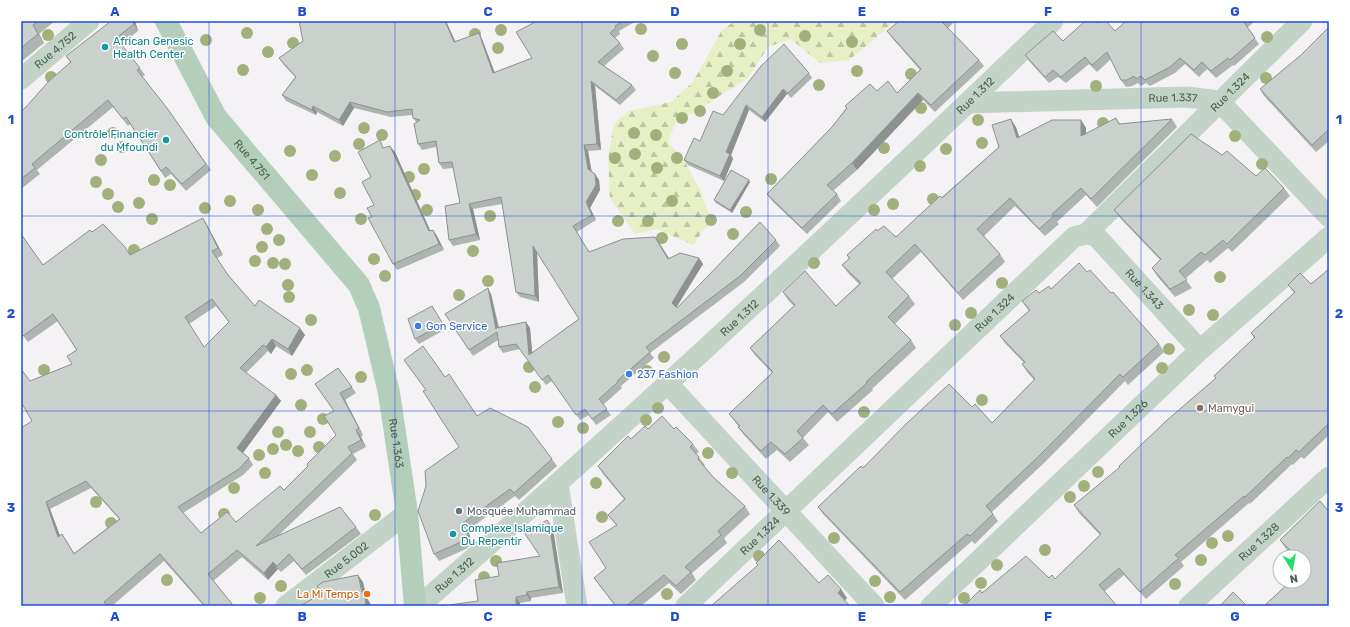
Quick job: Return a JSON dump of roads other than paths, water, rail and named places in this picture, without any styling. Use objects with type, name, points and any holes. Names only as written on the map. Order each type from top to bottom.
[{"type":"main road","name":"Rue 4.751","points":[[166,21],[216,117],[359,285]]},
{"type":"main road","name":"Rue 1.363","points":[[359,285],[369,308],[389,393],[407,513],[415,606]]},
{"type":"street","name":"Rue 4.752","points":[[21,79],[89,21]]},
{"type":"street","name":"Rue 1.312","points":[[419,606],[558,484],[668,384],[1053,21]]},
{"type":"street","name":"Rue 1.324","points":[[686,606],[1074,237],[1086,234],[1219,101],[1302,21]]},
{"type":"street","name":"Rue 1.337","points":[[967,103],[1187,97],[1219,101]]},
{"type":"street","points":[[1219,101],[1329,217]]},
{"type":"street","name":"Rue 1.343","points":[[1086,234],[1096,236],[1200,350]]},
{"type":"street","name":"Rue 1.326","points":[[932,606],[1200,350],[1329,237]]},
{"type":"street","name":"Rue 1.339","points":[[668,384],[787,510],[874,606]]},
{"type":"street","name":"Rue 1.328","points":[[1189,606],[1329,477]]},
{"type":"street","points":[[558,484],[577,606]]},
{"type":"street","name":"Rue 5.002","points":[[286,606],[407,513]]},
{"type":"place","name":"African Genesic Health Center","points":[[105,47]]},
{"type":"place","name":"Contrôle Financier du Mfoundi","points":[[166,140]]},
{"type":"place","name":"Gon Service","points":[[418,326]]},
{"type":"place","name":"237 Fashion","points":[[629,374]]},
{"type":"place","name":"Mamygui","points":[[1200,408]]},
{"type":"place","name":"Mosquée Muhammad","points":[[459,511]]},
{"type":"place","name":"Complexe Islamique Du Repentir","points":[[453,534]]},
{"type":"place","name":"La Mi Temps","points":[[367,594]]}]
